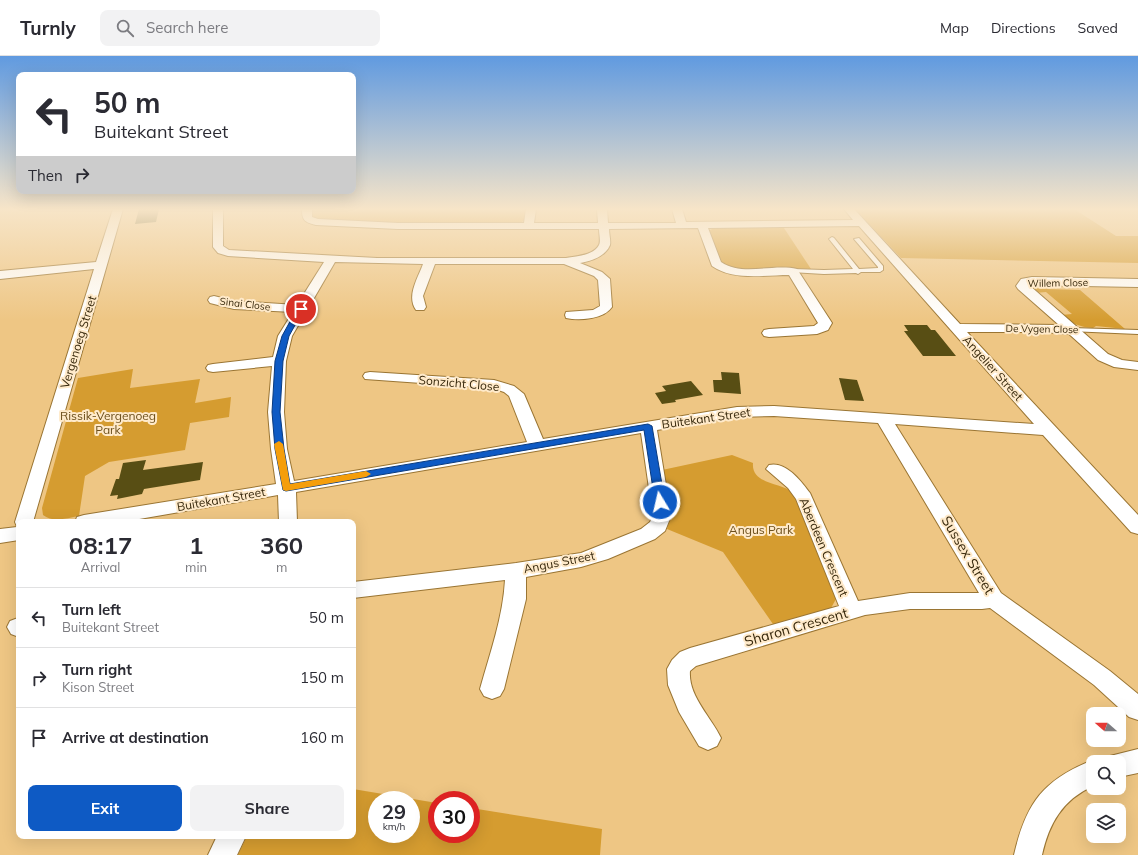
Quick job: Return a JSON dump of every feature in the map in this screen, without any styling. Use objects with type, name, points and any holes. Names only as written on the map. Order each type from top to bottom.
[{"type":"street","name":"Vergenoeg Street","points":[[25,519],[107,246]]},
{"type":"street","points":[[218,246],[225,252],[237,254],[430,262],[566,261],[589,257],[602,249],[604,246]]},
{"type":"street","points":[[709,246],[716,264],[720,268],[732,271],[793,271],[824,321],[824,325],[820,329],[812,331],[769,333]]},
{"type":"street","name":"Angelier Street","points":[[883,246],[1048,430],[1138,527]]},
{"type":"street","points":[[288,519],[288,498],[276,412],[279,361],[285,336],[331,259]]},
{"type":"street","points":[[566,261],[600,276],[604,280],[606,307],[604,310],[598,313],[571,315]]},
{"type":"street","points":[[420,307],[417,296],[430,262]]},
{"type":"street","points":[[0,275],[101,265]]},
{"type":"street","name":"Willem Close","points":[[1070,330],[1024,289],[1022,286],[1023,283],[1036,281],[1138,283]]},
{"type":"street","name":"Sinai Close","points":[[214,300],[234,305],[301,309]]},
{"type":"street","name":"De Vygen Close","points":[[957,328],[1044,328],[1070,330]]},
{"type":"street","points":[[1070,330],[1103,358],[1119,364],[1138,366]]},
{"type":"street","points":[[213,368],[279,361]]},
{"type":"street","name":"Sonzicht Close","points":[[370,376],[494,384],[504,387],[516,394],[537,444]]},
{"type":"street","name":"Buitekant Street","points":[[102,519],[537,444],[748,411],[1048,430]]},
{"type":"street","name":"Sussex Street","points":[[884,419],[994,599],[1102,678],[1138,709]]},
{"type":"street","name":"Angus Street","points":[[356,590],[516,571],[560,564],[591,557],[654,531],[662,516],[648,426]]},
{"type":"street","name":"Aberdeen Crescent","points":[[775,469],[794,484],[804,497],[852,611]]},
{"type":"street","points":[[0,536],[16,533]]},
{"type":"street","points":[[492,689],[514,606],[516,571]]},
{"type":"street","name":"Sharon Crescent","points":[[708,738],[683,694],[678,677],[679,670],[683,663],[690,658],[880,604],[910,601],[982,601],[994,599]]},
{"type":"street","points":[[1126,764],[1138,761]]},
{"type":"street","points":[[1028,855],[1035,826],[1052,799],[1066,786],[1086,775]]},
{"type":"street","points":[[222,855],[230,839]]},
{"type":"lane","points":[[838,246],[858,272]]},
{"type":"lane","points":[[793,271],[874,272],[880,270],[881,268],[863,246]]},
{"type":"lane","name":"De Vygen Close","points":[[1070,330],[1138,332]]},
{"type":"green space","points":[[714,246],[796,246],[811,269],[734,269],[722,265]]},
{"type":"green space","points":[[890,246],[1138,246],[1138,263],[901,258]]},
{"type":"green space","points":[[1042,284],[1047,289],[1080,290],[1125,329],[1079,326],[1061,315],[1072,314],[1046,292],[1035,293],[1028,286]]},
{"type":"green space","name":"Rissik-Vergenoeg Park","points":[[133,369],[130,388],[200,379],[195,403],[231,397],[229,417],[190,423],[185,450],[109,462],[85,476],[79,516],[51,519],[43,515],[42,508],[78,378]]},
{"type":"green space","name":"Angus Park","points":[[732,455],[753,463],[754,470],[762,479],[793,492],[836,593],[836,599],[831,608],[775,627],[723,552],[667,529],[670,517],[662,470]]},
{"type":"green space","points":[[356,790],[368,792],[368,843],[420,843],[420,800],[428,802],[428,843],[480,843],[480,809],[602,829],[600,855],[238,855],[246,839],[356,839]]},
{"type":"building","points":[[904,325],[927,325],[931,330],[935,330],[956,356],[923,356],[904,331],[908,331]]},
{"type":"building","points":[[721,372],[739,373],[741,394],[714,392],[713,380],[722,380]]},
{"type":"building","points":[[839,378],[857,380],[864,401],[845,400]]},
{"type":"building","points":[[691,381],[703,395],[662,404],[655,393],[666,391],[662,386]]},
{"type":"building","points":[[146,460],[143,470],[203,462],[200,480],[144,489],[142,494],[117,499],[118,495],[110,496],[116,479],[119,479],[123,463]]},
{"type":"slow traffic","points":[[279,444],[286,488],[366,474]]},
{"type":"route","points":[[301,309],[285,336],[279,361],[276,412],[286,488],[648,426],[660,502]]}]
